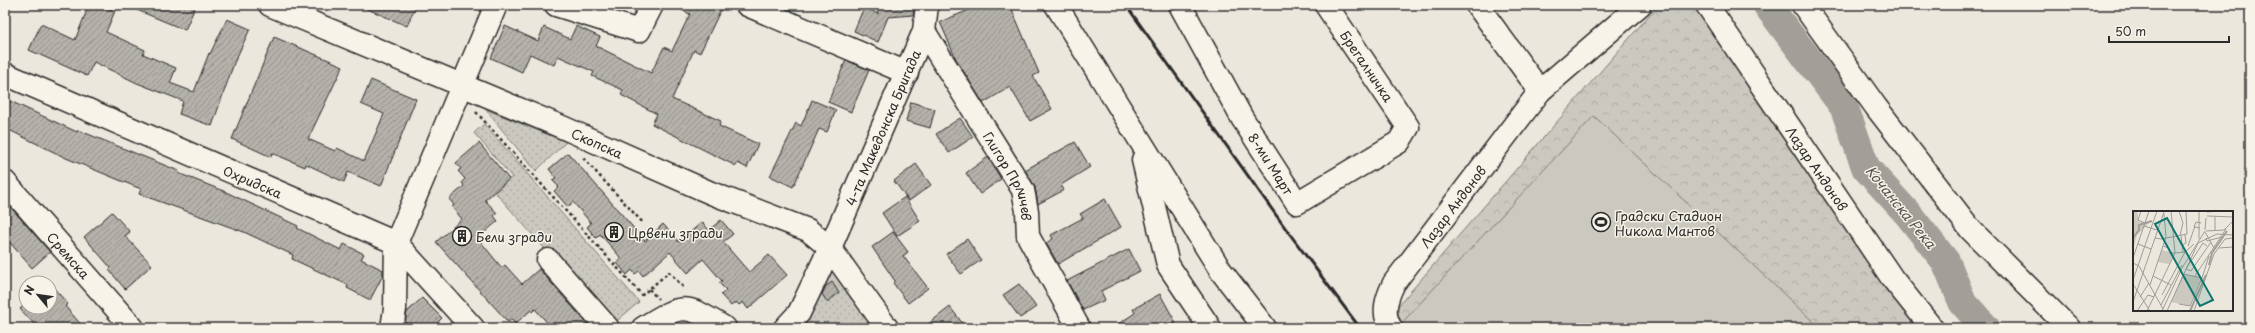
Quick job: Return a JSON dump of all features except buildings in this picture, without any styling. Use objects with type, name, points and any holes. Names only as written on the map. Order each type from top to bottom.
[{"type":"street","name":"Скопска","points":[[270,5],[462,84],[712,193],[808,230],[830,248],[887,328]]},
{"type":"street","points":[[392,328],[395,309],[396,243],[496,5]]},
{"type":"street","points":[[556,5],[639,31],[652,5]]},
{"type":"street","points":[[747,5],[907,73]]},
{"type":"street","name":"4-та Македонска Бригада","points":[[785,328],[799,313],[830,248],[907,73],[924,31],[927,5]]},
{"type":"street","points":[[1056,5],[1221,271],[1265,328]]},
{"type":"street","name":"8-ми Март","points":[[1180,5],[1242,118],[1297,203],[1399,142],[1408,127]]},
{"type":"street","name":"Брегалничка","points":[[1326,5],[1408,127]]},
{"type":"street","points":[[1477,5],[1540,91]]},
{"type":"street","name":"Лазар Андонов","points":[[1391,328],[1386,317],[1385,305],[1394,283],[1540,91],[1640,5]]},
{"type":"street","name":"Лазар Андонов","points":[[1707,5],[1884,267],[1932,328]]},
{"type":"street","points":[[1802,5],[1876,107],[1971,230],[2070,328]]},
{"type":"street","name":"Глигор Прличев","points":[[924,31],[1023,190],[1027,211],[1028,236],[1079,328]]},
{"type":"street","name":"Охридска","points":[[5,74],[396,243],[473,328]]},
{"type":"street","points":[[1147,152],[1143,160],[1168,266],[1210,328]]},
{"type":"street","name":"Сремска","points":[[5,182],[133,328]]},
{"type":"street","points":[[548,260],[608,328]]},
{"type":"street","points":[[643,328],[669,311],[685,308],[697,311],[725,328]]},
{"type":"path","points":[[473,109],[642,295],[669,272],[685,289]]},
{"type":"path","points":[[584,159],[644,224]]},
{"type":"green space","points":[[1658,5],[1694,5],[1934,328],[1379,328]]},
{"type":"green space","points":[[485,109],[566,142],[536,171]]},
{"type":"green space","name":"Градски Стадион Никола Мантов","points":[[1594,116],[1820,328],[1397,328]]},
{"type":"green space","points":[[484,124],[639,302],[612,325],[495,192],[512,177],[474,133]]},
{"type":"green space","points":[[833,263],[876,328],[799,328]]},
{"type":"waterway","name":"Кочанска Река","points":[[1767,5],[1844,107],[1866,168],[1908,214],[1946,262],[1963,303],[1986,328]]},
{"type":"railway","points":[[1126,5],[1286,229],[1360,328]]},
{"type":"place","name":"Градски Стадион Никола Мантов","points":[[1601,222]]},
{"type":"place","name":"Црвени згради","points":[[614,232]]},
{"type":"place","name":"Бели згради","points":[[462,236]]}]
